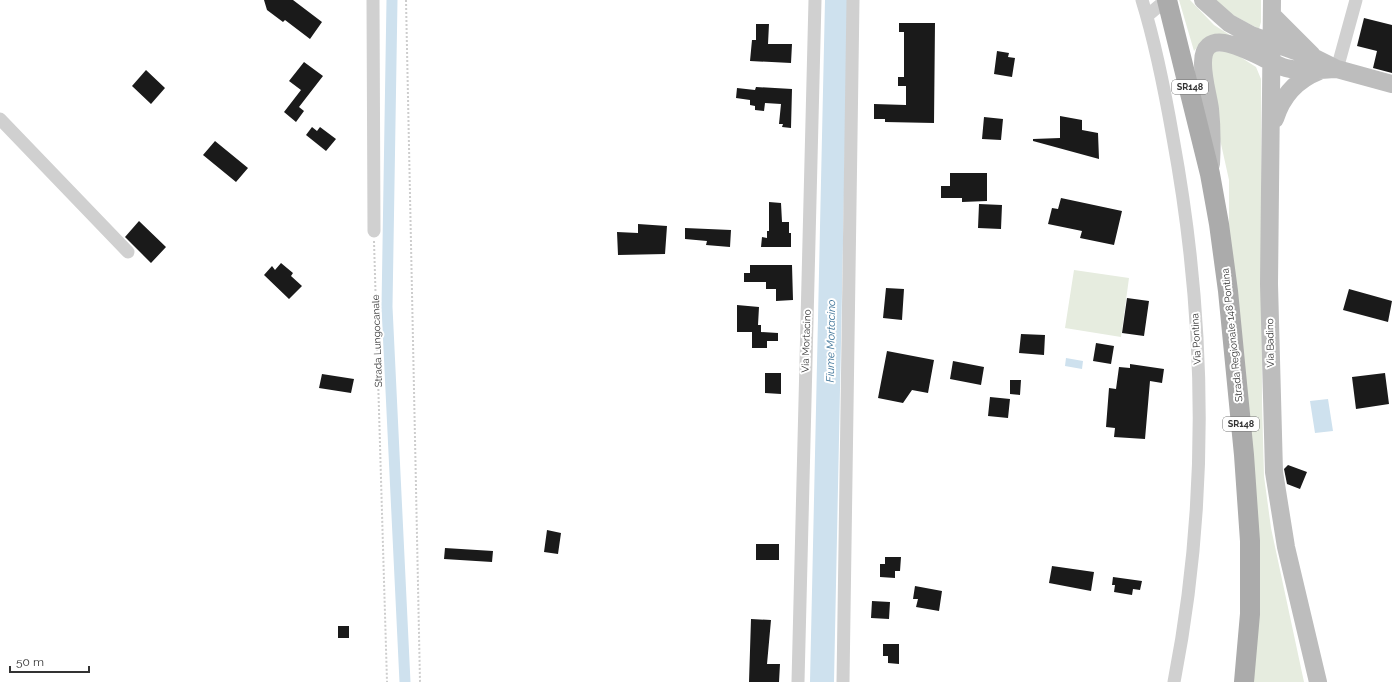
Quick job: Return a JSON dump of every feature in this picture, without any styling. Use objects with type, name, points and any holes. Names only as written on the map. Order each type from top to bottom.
[{"type":"main road","name":"Strada Regionale 148 Pontina","points":[[1166,0],[1210,174],[1217,210],[1228,291],[1248,508],[1250,590],[1245,680]]},
{"type":"street","points":[[373,0],[374,231]]},
{"type":"street","name":"Via Mortacino","points":[[798,682],[815,0]]},
{"type":"street","points":[[843,682],[852,0]]},
{"type":"street","name":"Via Pontina","points":[[1142,0],[1167,106],[1183,200],[1193,287],[1197,365],[1199,455],[1197,510],[1188,595],[1174,682]]},
{"type":"street","points":[[1147,16],[1166,0]]},
{"type":"street","points":[[1203,0],[1236,27],[1317,64],[1392,84]]},
{"type":"street","points":[[1337,69],[1356,0]]},
{"type":"street","points":[[1272,8],[1317,64]]},
{"type":"street","name":"Via Badino","points":[[1272,8],[1270,290],[1274,472],[1286,547],[1318,682]]},
{"type":"street","points":[[1210,174],[1212,133],[1203,67],[1206,50],[1215,43],[1228,43],[1272,63],[1290,69],[1317,64]]},
{"type":"street","points":[[1271,133],[1279,107],[1290,89],[1317,64]]},
{"type":"street","points":[[0,119],[128,252]]},
{"type":"path","points":[[406,0],[420,682]]},
{"type":"path","name":"Strada Lungocanale","points":[[374,231],[387,682]]},
{"type":"shaded area","points":[[1179,0],[1190,0],[1214,25],[1247,46],[1200,44],[1194,51]]},
{"type":"shaded area","points":[[1205,0],[1261,0],[1261,22],[1259,29]]},
{"type":"shaded area","points":[[1231,51],[1256,67],[1261,79],[1262,403],[1264,476],[1271,528],[1304,682],[1254,682],[1229,255],[1229,180],[1204,67],[1211,52]]},
{"type":"shaded area","points":[[1074,270],[1129,278],[1121,337],[1065,328]]},
{"type":"water","name":"Fiume Mortacino","points":[[825,0],[848,0],[834,682],[810,682]]},
{"type":"water","points":[[1066,358],[1083,361],[1082,369],[1065,366]]},
{"type":"water","points":[[1328,399],[1333,431],[1315,433],[1310,401]]},
{"type":"building","points":[[264,0],[293,0],[322,22],[310,39],[285,20],[283,22],[267,10]]},
{"type":"building","points":[[1364,18],[1392,25],[1392,73],[1373,68],[1377,51],[1357,46]]},
{"type":"building","points":[[899,23],[935,23],[934,123],[885,122],[885,119],[874,119],[874,104],[906,105],[906,86],[898,86],[898,77],[904,77],[904,32],[899,32]]},
{"type":"building","points":[[756,24],[769,24],[768,44],[792,44],[791,63],[750,61],[752,40],[756,40]]},
{"type":"building","points":[[997,51],[1009,53],[1008,57],[1015,58],[1012,77],[994,74]]},
{"type":"building","points":[[304,62],[323,76],[299,107],[304,111],[296,122],[284,112],[301,90],[289,81]]},
{"type":"building","points":[[146,70],[165,88],[151,104],[132,86]]},
{"type":"building","points":[[756,87],[792,89],[791,128],[782,127],[783,124],[779,124],[781,104],[765,103],[764,111],[755,110],[755,106],[750,105],[750,100],[736,98],[737,88],[755,90]]},
{"type":"building","points":[[1060,116],[1082,120],[1082,130],[1098,133],[1099,159],[1033,141],[1033,139],[1060,138]]},
{"type":"building","points":[[984,117],[1003,119],[1001,140],[982,139]]},
{"type":"building","points":[[312,127],[317,131],[320,127],[336,139],[326,151],[306,135]]},
{"type":"building","points":[[215,141],[248,168],[236,182],[203,155]]},
{"type":"building","points":[[950,173],[987,173],[987,201],[962,202],[962,198],[941,198],[941,186],[950,186]]},
{"type":"building","points":[[1061,198],[1122,211],[1114,245],[1080,238],[1082,231],[1048,224],[1052,208],[1058,209]]},
{"type":"building","points":[[769,202],[781,203],[782,222],[789,222],[791,247],[761,247],[762,237],[767,238],[767,231],[769,231]]},
{"type":"building","points":[[979,204],[1002,205],[1001,229],[978,228]]},
{"type":"building","points":[[139,221],[166,247],[151,263],[125,237]]},
{"type":"building","points":[[638,224],[667,226],[665,254],[618,255],[617,232],[638,233]]},
{"type":"building","points":[[685,228],[731,230],[730,247],[706,245],[707,241],[685,239]]},
{"type":"building","points":[[281,263],[293,273],[291,276],[302,286],[289,299],[264,275],[272,266],[275,270]]},
{"type":"building","points":[[750,265],[792,265],[793,300],[776,301],[776,289],[766,289],[766,282],[744,282],[744,273],[750,273]]},
{"type":"building","points":[[886,288],[904,289],[902,320],[883,318]]},
{"type":"building","points":[[1349,289],[1392,301],[1388,322],[1343,310]]},
{"type":"building","points":[[1127,298],[1149,301],[1144,336],[1122,333]]},
{"type":"building","points":[[737,305],[759,307],[758,325],[761,325],[761,332],[778,333],[778,341],[767,341],[767,348],[752,348],[752,332],[737,332]]},
{"type":"building","points":[[1021,334],[1045,335],[1044,355],[1019,353]]},
{"type":"building","points":[[1096,343],[1114,346],[1111,364],[1093,361]]},
{"type":"building","points":[[887,351],[934,360],[928,393],[912,390],[903,403],[878,398]]},
{"type":"building","points":[[953,361],[984,367],[981,385],[950,379]]},
{"type":"building","points":[[1130,364],[1164,369],[1162,383],[1150,381],[1145,439],[1114,437],[1115,428],[1106,427],[1109,388],[1116,389],[1119,367],[1130,368]]},
{"type":"building","points":[[765,373],[781,373],[781,394],[765,393]]},
{"type":"building","points":[[1385,373],[1389,404],[1356,409],[1352,377]]},
{"type":"building","points":[[322,374],[354,379],[351,393],[319,388]]},
{"type":"building","points":[[1010,380],[1021,380],[1020,395],[1010,394]]},
{"type":"building","points":[[990,397],[1010,399],[1008,418],[988,416]]},
{"type":"building","points":[[1288,465],[1307,472],[1300,489],[1287,484],[1284,469]]},
{"type":"building","points":[[547,530],[561,533],[558,554],[544,552]]},
{"type":"building","points":[[756,544],[779,544],[779,560],[756,560]]},
{"type":"building","points":[[445,548],[493,551],[492,562],[444,559]]},
{"type":"building","points":[[885,557],[901,557],[900,571],[895,571],[895,578],[880,577],[880,564],[885,564]]},
{"type":"building","points":[[1052,566],[1094,572],[1091,591],[1049,583]]},
{"type":"building","points":[[1113,577],[1142,581],[1140,590],[1133,589],[1132,595],[1114,592],[1115,585],[1112,585]]},
{"type":"building","points":[[915,586],[942,591],[939,611],[916,607],[918,599],[913,599]]},
{"type":"building","points":[[872,601],[890,602],[889,619],[871,618]]},
{"type":"building","points":[[751,619],[771,620],[767,664],[780,664],[779,682],[749,682]]},
{"type":"building","points":[[338,626],[349,626],[349,638],[338,638]]},
{"type":"building","points":[[883,644],[899,644],[899,664],[888,663],[888,656],[883,656]]},
{"type":"waterway","points":[[392,0],[387,307],[405,682]]}]
